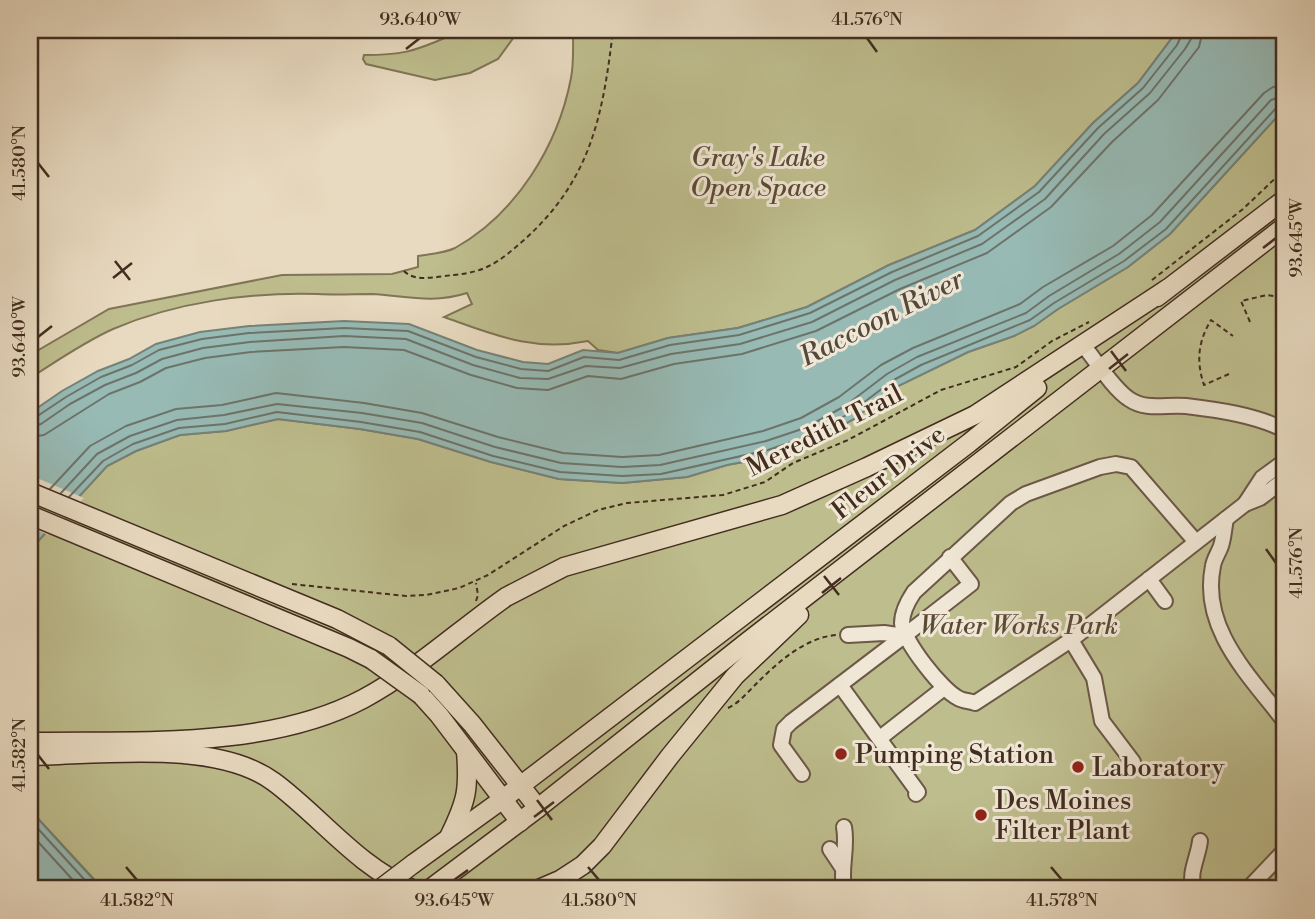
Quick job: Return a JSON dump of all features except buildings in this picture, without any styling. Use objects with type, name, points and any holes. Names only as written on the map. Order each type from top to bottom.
[{"type":"main road","name":"Fleur Drive","points":[[380,889],[503,799],[1285,199]]},
{"type":"main road","name":"Fleur Drive","points":[[435,885],[520,822],[1285,226]]},
{"type":"main road","points":[[30,756],[155,746],[265,732],[306,722],[348,706],[394,680],[496,604],[529,583],[582,561],[782,505],[855,472],[975,415],[1167,289]]},
{"type":"main road","points":[[30,492],[337,618],[389,646],[436,684],[465,715],[538,808]]},
{"type":"main road","points":[[539,889],[560,880],[583,865],[602,846],[709,706],[761,649],[914,513]]},
{"type":"main road","points":[[30,515],[371,659],[421,695],[520,822]]},
{"type":"main road","points":[[30,742],[155,746],[234,762],[273,781],[378,871],[412,889]]},
{"type":"main road","points":[[448,839],[466,802],[466,751]]},
{"type":"lane","points":[[1087,350],[1128,399],[1144,407],[1183,406],[1268,422],[1285,429]]},
{"type":"lane","points":[[1245,504],[1262,478],[1285,461]]},
{"type":"lane","points":[[1196,542],[1131,467],[1116,464],[1100,467],[1018,499],[1003,509],[914,592],[907,602],[902,621],[904,636],[944,688],[959,699],[975,703],[1071,640],[1245,504],[1260,498],[1285,479]]},
{"type":"lane","points":[[1226,519],[1221,546],[1213,564],[1211,587],[1214,614],[1230,651],[1285,722]]},
{"type":"lane","points":[[802,774],[781,745],[784,729],[971,584],[950,557]]},
{"type":"lane","points":[[1149,579],[1165,601]]},
{"type":"lane","points":[[848,635],[884,633],[904,636]]},
{"type":"lane","points":[[1071,640],[1092,667],[1102,721],[1133,762]]},
{"type":"lane","points":[[840,685],[918,792],[916,794]]},
{"type":"lane","points":[[880,738],[944,688]]},
{"type":"lane","points":[[844,827],[844,889]]},
{"type":"lane","points":[[1194,889],[1191,874],[1197,860],[1200,841]]},
{"type":"lane","points":[[830,849],[842,867]]},
{"type":"lane","points":[[1248,889],[1285,850]]},
{"type":"path","points":[[404,271],[414,278],[481,271],[509,253],[552,210],[569,186],[590,147],[604,99],[613,30]]},
{"type":"path","points":[[1146,284],[1243,209],[1285,169]]},
{"type":"path","points":[[1250,322],[1241,300],[1266,295],[1285,298]]},
{"type":"path","points":[[1281,322],[1285,313]]},
{"type":"path","name":"Meredith Trail","points":[[288,583],[406,596],[443,592],[476,582],[564,526],[598,510],[636,502],[723,495],[765,482],[793,463],[848,440],[941,390],[1016,367],[1052,341],[1097,317]]},
{"type":"path","points":[[1229,374],[1204,385],[1200,374],[1199,352],[1211,320],[1233,336]]},
{"type":"path","points":[[474,604],[478,595],[476,582]]},
{"type":"path","points":[[709,706],[728,708],[734,705],[783,660],[815,640],[832,635],[848,635]]},
{"type":"green space","points":[[450,30],[519,30],[498,59],[470,73],[435,80],[366,64],[363,59],[364,55],[416,49],[447,37]]},
{"type":"green space","name":"Gray's Lake Open Space","points":[[573,30],[1178,30],[1138,83],[1093,123],[1035,186],[975,230],[889,265],[807,307],[738,328],[668,338],[618,353],[598,350],[588,341],[549,344],[514,340],[444,317],[472,304],[467,293],[431,299],[372,294],[266,295],[188,306],[137,320],[92,340],[30,378],[30,355],[109,309],[282,275],[392,274],[418,267],[418,256],[455,248],[477,234],[515,197],[545,153],[565,103],[571,78]]},
{"type":"green space","name":"Water Works Park","points":[[1285,108],[1285,889],[103,889],[30,810],[30,550],[107,466],[136,451],[180,435],[226,431],[278,419],[418,439],[491,462],[559,479],[622,483],[687,477],[727,465],[770,457],[812,442],[854,419],[896,387],[968,352],[1034,326],[1128,267],[1170,234]]},
{"type":"water","name":"Raccoon River","points":[[1178,30],[1285,30],[1285,108],[1170,234],[1128,267],[1034,326],[968,352],[896,387],[854,419],[812,442],[770,457],[727,465],[687,477],[622,483],[559,479],[491,462],[418,439],[278,419],[226,431],[180,435],[136,451],[107,466],[30,550],[30,413],[98,371],[129,359],[156,344],[200,332],[249,326],[344,321],[409,324],[477,350],[523,362],[548,364],[583,350],[618,353],[668,338],[738,328],[807,307],[889,265],[975,230],[1035,186],[1093,123],[1138,83]]},
{"type":"water","points":[[30,810],[94,880],[103,889],[30,889]]},
{"type":"pier","points":[[30,475],[84,498],[48,535],[30,527]]},
{"type":"place","name":"Pumping Station","points":[[841,754]]},
{"type":"place","name":"Laboratory","points":[[1078,767]]},
{"type":"place","name":"Des Moines Filter Plant","points":[[981,815]]}]
